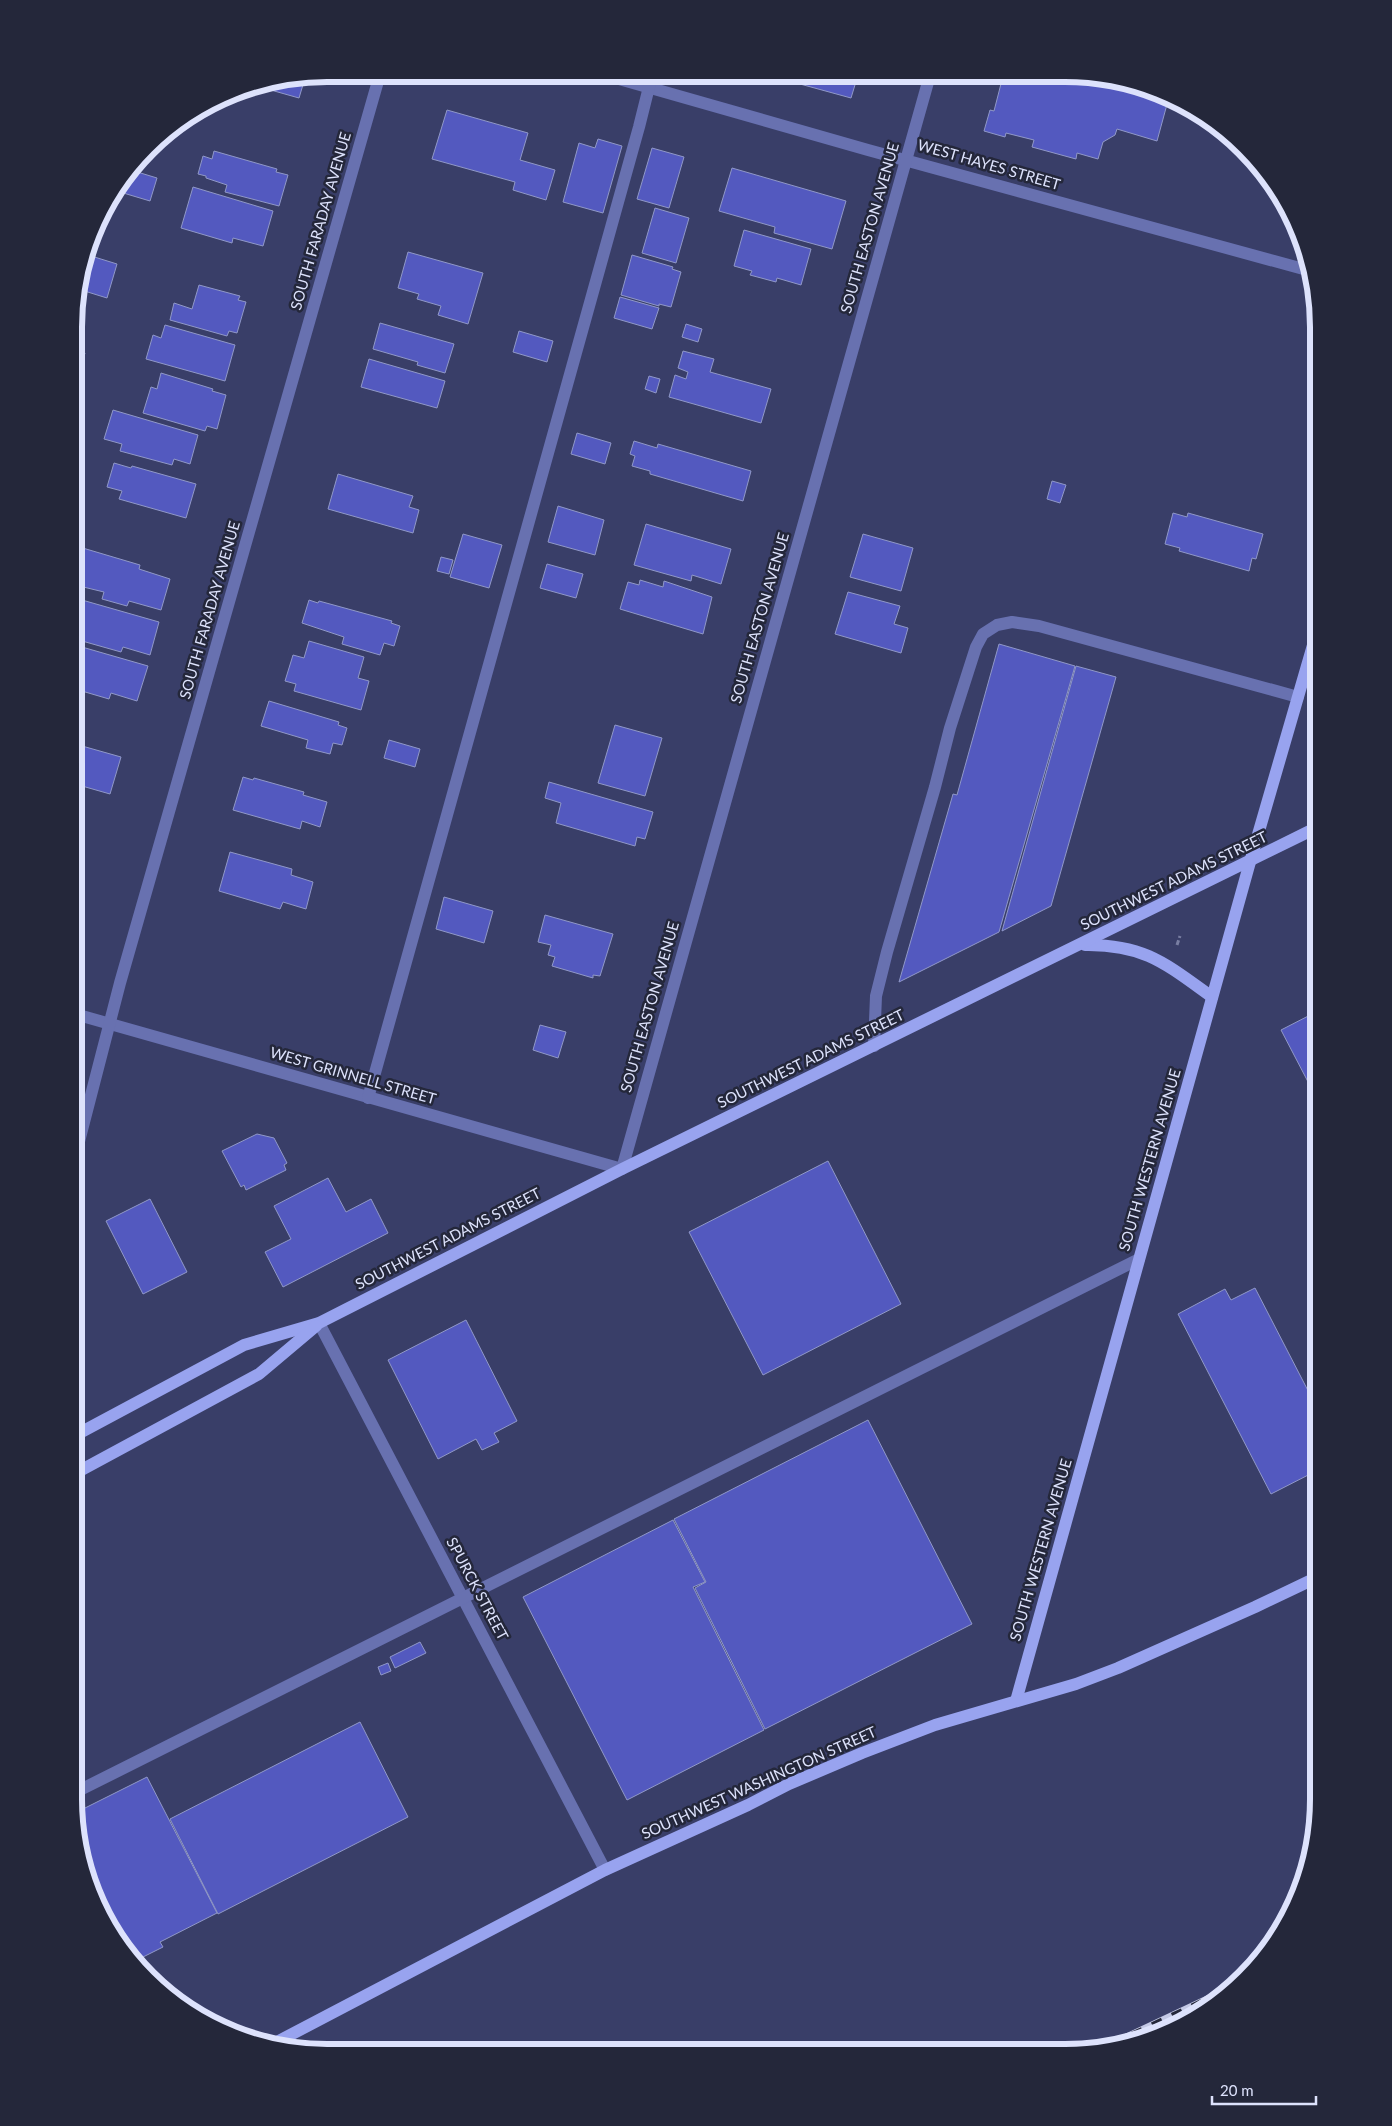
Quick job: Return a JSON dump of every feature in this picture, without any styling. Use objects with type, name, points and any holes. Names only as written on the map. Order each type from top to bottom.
[{"type":"main road","name":"SOUTH WESTERN AVENUE","points":[[1016,1701],[1212,997],[1310,656]]},
{"type":"main road","name":"SOUTHWEST ADAMS STREET","points":[[82,1432],[244,1345],[319,1323],[622,1169],[1080,946],[1310,831]]},
{"type":"main road","points":[[1080,946],[1108,945],[1132,949],[1160,961],[1212,997]]},
{"type":"main road","name":"SOUTHWEST ADAMS STREET","points":[[82,1470],[259,1374],[319,1323]]},
{"type":"main road","name":"SOUTHWEST WASHINGTON STREET","points":[[283,2039],[605,1870],[789,1784],[935,1725],[1076,1684],[1118,1668],[1310,1581]]},
{"type":"main road","name":"SOUTHWEST WASHINGTON STREET","points":[[282,2039],[286,2038]]},
{"type":"street","name":"SOUTH FARADAY AVENUE","points":[[82,1129],[108,1025],[378,82]]},
{"type":"street","points":[[368,1098],[650,82]]},
{"type":"street","name":"WEST HAYES STREET","points":[[653,82],[907,159],[1302,269]]},
{"type":"street","name":"SOUTH EASTON AVENUE","points":[[622,1169],[928,82]]},
{"type":"street","points":[[874,1046],[876,996],[887,952],[935,787],[950,728],[976,647],[984,634],[997,625],[1012,622],[1039,626],[1298,697]]},
{"type":"street","name":"WEST GRINNELL STREET","points":[[82,1016],[622,1169]]},
{"type":"street","points":[[82,1789],[1139,1259]]},
{"type":"street","name":"SPURCK STREET","points":[[319,1323],[605,1870]]},
{"type":"building","points":[[794,82],[856,82],[851,98]]},
{"type":"building","points":[[1001,82],[1064,82],[1112,87],[1167,105],[1157,141],[1117,129],[1115,135],[1103,142],[1098,159],[1077,153],[1076,159],[1032,147],[1034,140],[1006,133],[1005,137],[984,131],[990,110],[994,111]]},
{"type":"building","points":[[303,84],[299,98],[269,90]]},
{"type":"building","points":[[447,110],[528,133],[520,160],[555,170],[546,200],[513,190],[515,182],[432,159]]},
{"type":"building","points":[[598,139],[622,146],[603,213],[563,202],[579,143],[595,148]]},
{"type":"building","points":[[652,148],[684,157],[669,208],[637,199]]},
{"type":"building","points":[[214,151],[277,169],[276,172],[288,175],[279,206],[225,192],[227,185],[198,174],[203,156],[212,159]]},
{"type":"building","points":[[732,168],[846,201],[832,249],[774,233],[775,227],[719,211]]},
{"type":"building","points":[[138,172],[157,178],[150,201],[123,193]]},
{"type":"building","points":[[193,187],[273,211],[263,246],[233,238],[232,243],[181,228]]},
{"type":"building","points":[[655,208],[689,218],[676,263],[642,253]]},
{"type":"building","points":[[744,230],[811,249],[801,285],[777,278],[776,282],[750,275],[752,271],[734,266]]},
{"type":"building","points":[[408,252],[483,273],[468,324],[438,315],[441,306],[417,299],[419,294],[398,288]]},
{"type":"building","points":[[632,255],[673,267],[672,269],[681,272],[671,307],[659,304],[659,306],[621,295]]},
{"type":"building","points":[[93,257],[117,264],[107,298],[86,291]]},
{"type":"building","points":[[199,285],[240,296],[238,300],[246,302],[237,333],[229,331],[227,336],[170,320],[174,303],[192,309]]},
{"type":"building","points":[[620,297],[659,308],[652,329],[614,318]]},
{"type":"building","points":[[380,323],[454,344],[445,373],[417,365],[418,362],[373,349]]},
{"type":"building","points":[[686,324],[702,329],[698,342],[682,337]]},
{"type":"building","points":[[165,325],[235,345],[225,381],[146,359],[153,335],[161,338]]},
{"type":"building","points":[[519,331],[553,341],[547,362],[513,352]]},
{"type":"building","points":[[683,351],[714,359],[710,372],[771,389],[761,423],[669,397],[675,375],[686,379],[688,372],[678,368]]},
{"type":"building","points":[[82,352],[85,353],[82,362]]},
{"type":"building","points":[[369,359],[445,381],[437,408],[361,387]]},
{"type":"building","points":[[161,373],[213,389],[212,391],[226,395],[217,429],[207,426],[205,431],[143,413],[151,387],[157,389]]},
{"type":"building","points":[[649,376],[660,379],[656,393],[645,389]]},
{"type":"building","points":[[113,410],[198,435],[190,464],[174,459],[172,465],[120,451],[122,444],[104,439]]},
{"type":"building","points":[[577,433],[611,443],[605,464],[571,454]]},
{"type":"building","points":[[634,441],[657,448],[658,444],[751,471],[743,501],[650,474],[650,471],[632,466],[635,456],[630,454]]},
{"type":"building","points":[[114,463],[131,468],[132,466],[196,484],[186,518],[119,499],[122,491],[107,487]]},
{"type":"building","points":[[338,474],[413,496],[409,507],[419,510],[413,533],[328,509]]},
{"type":"building","points":[[1052,481],[1066,485],[1060,503],[1047,499]]},
{"type":"building","points":[[558,506],[604,520],[595,555],[548,542]]},
{"type":"building","points":[[1173,513],[1187,517],[1188,513],[1263,534],[1256,559],[1252,558],[1249,571],[1179,551],[1180,548],[1165,544]]},
{"type":"building","points":[[646,524],[731,549],[721,584],[692,575],[691,581],[634,565]]},
{"type":"building","points":[[463,534],[502,545],[489,588],[450,577]]},
{"type":"building","points":[[863,534],[913,548],[901,591],[850,577]]},
{"type":"building","points":[[82,548],[140,565],[139,569],[170,579],[161,610],[129,601],[127,606],[102,599],[104,592],[82,587]]},
{"type":"building","points":[[441,557],[453,560],[449,574],[437,571]]},
{"type":"building","points":[[547,564],[583,574],[576,598],[540,588]]},
{"type":"building","points":[[640,580],[663,587],[664,581],[712,597],[703,634],[620,609],[628,582],[639,585]]},
{"type":"building","points":[[848,592],[900,606],[894,624],[908,628],[901,653],[835,634]]},
{"type":"building","points":[[82,600],[159,622],[150,655],[123,647],[121,652],[82,641]]},
{"type":"building","points":[[309,600],[392,621],[391,623],[400,626],[394,646],[384,643],[380,655],[342,644],[344,637],[302,623]]},
{"type":"building","points":[[309,641],[364,657],[358,678],[369,681],[361,710],[294,691],[296,684],[285,681],[293,655],[304,658]]},
{"type":"building","points":[[999,644],[1075,666],[999,932],[899,982],[953,794],[957,795]]},
{"type":"building","points":[[82,647],[148,666],[137,701],[111,693],[109,699],[82,691]]},
{"type":"building","points":[[1076,666],[1116,677],[1051,906],[1002,931]]},
{"type":"building","points":[[269,701],[339,722],[338,725],[347,728],[342,745],[333,743],[330,754],[306,748],[308,740],[261,726]]},
{"type":"building","points":[[615,725],[662,738],[645,796],[598,783]]},
{"type":"building","points":[[389,740],[420,749],[415,767],[384,758]]},
{"type":"building","points":[[82,746],[121,757],[110,794],[82,786]]},
{"type":"building","points":[[243,777],[253,780],[254,778],[304,792],[303,795],[327,802],[320,827],[302,821],[300,829],[233,810]]},
{"type":"building","points":[[549,782],[653,812],[645,839],[637,837],[635,846],[556,823],[561,803],[545,798]]},
{"type":"building","points":[[230,852],[292,869],[291,875],[313,882],[306,909],[283,902],[280,909],[219,891]]},
{"type":"building","points":[[444,897],[493,911],[484,943],[436,929]]},
{"type":"building","points":[[545,915],[613,934],[600,976],[593,975],[593,978],[552,966],[555,957],[548,955],[551,945],[538,942]]},
{"type":"building","points":[[1310,1015],[1310,1086],[1281,1030]]},
{"type":"building","points":[[540,1025],[566,1032],[558,1058],[533,1050]]},
{"type":"building","points":[[257,1134],[274,1138],[287,1163],[284,1165],[286,1170],[246,1190],[244,1185],[241,1187],[222,1151]]},
{"type":"building","points":[[828,1161],[901,1304],[763,1375],[689,1232]]},
{"type":"building","points":[[328,1178],[346,1212],[371,1199],[388,1233],[283,1287],[265,1252],[291,1239],[274,1206]]},
{"type":"building","points":[[150,1199],[187,1272],[143,1294],[106,1221]]},
{"type":"building","points":[[1255,1288],[1310,1395],[1310,1474],[1271,1494],[1178,1314],[1225,1289],[1231,1300]]},
{"type":"building","points":[[466,1320],[517,1421],[494,1433],[499,1442],[482,1450],[476,1439],[438,1459],[388,1360]]},
{"type":"building","points":[[868,1420],[972,1624],[765,1729],[695,1588],[706,1582],[674,1519]]},
{"type":"building","points":[[673,1520],[705,1582],[693,1587],[764,1730],[627,1800],[523,1597]]},
{"type":"building","points":[[420,1642],[426,1653],[395,1668],[390,1657]]},
{"type":"building","points":[[388,1663],[391,1671],[381,1675],[378,1667]]},
{"type":"building","points":[[360,1722],[408,1817],[218,1914],[170,1819]]},
{"type":"building","points":[[147,1777],[217,1913],[160,1942],[163,1947],[141,1958],[115,1921],[101,1892],[87,1846],[83,1809]]},
{"type":"railway","points":[[1131,2034],[1202,2001]]}]
